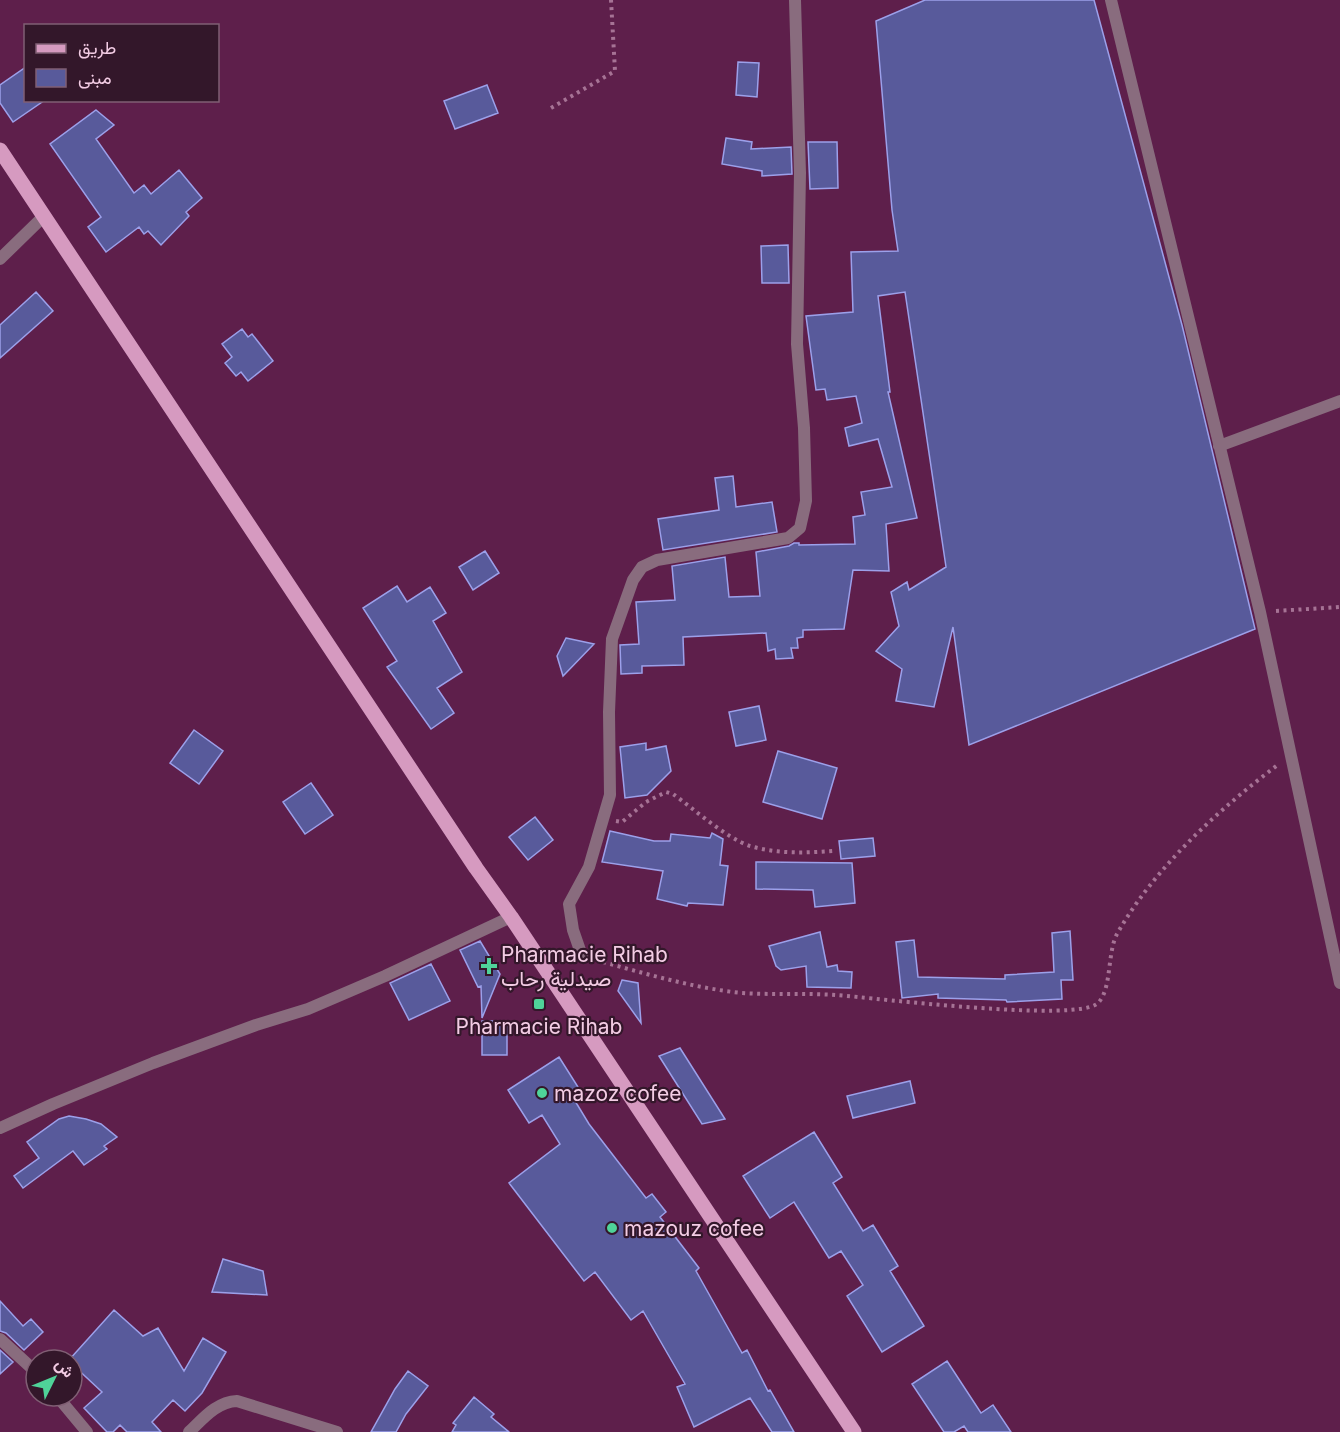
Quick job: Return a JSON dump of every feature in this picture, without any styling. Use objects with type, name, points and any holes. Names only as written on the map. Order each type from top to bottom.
[{"type":"main road","points":[[0,150],[476,868],[854,1432]]},
{"type":"street","points":[[582,956],[573,930],[569,904],[589,867],[610,795],[609,712],[612,639],[633,580],[642,567],[657,560],[788,538],[800,528],[806,501],[804,428],[797,345],[800,173],[795,0]]},
{"type":"street","points":[[1111,0],[1260,612],[1340,983]]},
{"type":"street","points":[[0,259],[44,216]]},
{"type":"street","points":[[1219,446],[1340,402]]},
{"type":"street","points":[[0,1128],[153,1063],[255,1025],[308,1009],[511,917]]},
{"type":"street","points":[[0,1339],[24,1361]]},
{"type":"street","points":[[189,1432],[226,1401],[237,1401],[336,1432]]},
{"type":"street","points":[[67,1408],[87,1432]]},
{"type":"path","points":[[551,108],[615,71],[611,0]]},
{"type":"path","points":[[1260,612],[1340,607]]},
{"type":"path","points":[[582,956],[667,979],[741,993],[836,995],[970,1008],[1065,1011],[1093,1007],[1099,1003],[1105,993],[1116,936],[1146,891],[1188,844],[1236,798],[1291,754]]},
{"type":"path","points":[[603,820],[622,822],[646,802],[666,792],[673,794],[719,828],[748,845],[800,854],[833,850]]},
{"type":"building","points":[[925,0],[1094,0],[1182,325],[1255,629],[969,745],[953,627],[934,707],[896,701],[902,669],[876,651],[899,626],[891,592],[907,582],[909,590],[946,567],[905,292],[878,296],[890,392],[888,392],[917,518],[886,524],[889,571],[853,570],[844,629],[803,630],[803,637],[797,638],[798,648],[791,648],[793,658],[776,659],[775,649],[768,651],[766,633],[683,637],[684,665],[642,666],[642,673],[621,674],[620,645],[639,644],[636,602],[675,600],[672,566],[725,557],[729,597],[760,596],[756,552],[794,543],[799,543],[799,545],[855,544],[853,517],[865,515],[861,492],[892,487],[878,439],[849,446],[845,428],[862,423],[856,396],[827,400],[825,389],[816,390],[806,316],[853,312],[851,252],[898,251],[892,210],[876,21]]},
{"type":"building","points":[[738,62],[759,63],[757,97],[736,95]]},
{"type":"building","points":[[24,68],[24,102],[42,102],[13,122],[0,103],[0,85]]},
{"type":"building","points":[[487,85],[498,113],[455,129],[444,101]]},
{"type":"building","points":[[96,110],[114,125],[96,139],[134,193],[144,185],[151,194],[179,170],[202,198],[186,212],[189,216],[161,245],[148,231],[144,234],[139,227],[106,252],[88,227],[101,217],[50,144]]},
{"type":"building","points":[[726,138],[752,142],[751,149],[791,147],[792,174],[762,176],[762,171],[722,164]]},
{"type":"building","points":[[808,142],[837,142],[838,188],[810,189]]},
{"type":"building","points":[[788,245],[789,283],[762,283],[761,246]]},
{"type":"building","points":[[36,292],[53,311],[0,358],[0,325]]},
{"type":"building","points":[[242,329],[248,337],[252,334],[273,361],[248,381],[241,372],[236,376],[225,363],[232,357],[222,344]]},
{"type":"building","points":[[733,476],[736,507],[772,502],[777,532],[663,550],[658,519],[719,510],[715,478]]},
{"type":"building","points":[[485,551],[499,573],[473,590],[459,567]]},
{"type":"building","points":[[397,586],[407,602],[430,587],[446,613],[433,621],[462,672],[437,688],[454,713],[431,729],[387,667],[397,661],[363,608]]},
{"type":"building","points":[[566,638],[594,644],[563,676],[557,656]]},
{"type":"building","points":[[759,706],[766,740],[736,746],[729,712]]},
{"type":"building","points":[[194,730],[223,751],[199,784],[170,763]]},
{"type":"building","points":[[646,743],[646,750],[666,746],[671,771],[647,795],[625,798],[620,747]]},
{"type":"building","points":[[778,751],[837,768],[822,819],[763,802]]},
{"type":"building","points":[[311,783],[333,815],[305,834],[283,802]]},
{"type":"building","points":[[535,817],[553,840],[528,860],[509,837]]},
{"type":"building","points":[[610,831],[654,841],[670,841],[671,834],[710,838],[712,833],[723,839],[720,865],[728,866],[723,905],[688,903],[687,906],[657,899],[663,871],[602,862]]},
{"type":"building","points":[[873,838],[875,856],[841,859],[839,841]]},
{"type":"building","points":[[756,862],[852,863],[855,903],[815,907],[813,890],[756,889]]},
{"type":"building","points":[[1070,931],[1073,980],[1061,980],[1062,999],[1007,1002],[1006,1000],[938,998],[938,994],[902,998],[896,942],[914,940],[918,977],[1005,979],[1005,975],[1054,972],[1052,933]]},
{"type":"building","points":[[820,932],[827,967],[837,965],[838,971],[852,972],[851,988],[807,987],[806,966],[781,970],[776,966],[769,946]]},
{"type":"building","points":[[480,941],[500,974],[482,1018],[481,986],[478,987],[460,950]]},
{"type":"building","points":[[431,964],[450,1001],[409,1020],[390,983]]},
{"type":"building","points":[[622,980],[638,983],[641,1023],[618,991]]},
{"type":"building","points":[[482,1021],[507,1021],[507,1055],[482,1055]]},
{"type":"building","points":[[680,1048],[725,1119],[702,1124],[659,1056]]},
{"type":"building","points":[[559,1057],[578,1087],[572,1096],[589,1124],[646,1198],[652,1194],[666,1212],[660,1217],[699,1268],[696,1271],[742,1353],[747,1350],[768,1391],[770,1390],[794,1432],[772,1432],[750,1398],[694,1427],[677,1387],[685,1384],[643,1311],[631,1320],[595,1272],[584,1281],[509,1183],[560,1144],[542,1115],[529,1123],[508,1090]]},
{"type":"building","points":[[910,1081],[915,1103],[853,1118],[847,1096]]},
{"type":"building","points":[[69,1116],[101,1124],[117,1137],[104,1146],[107,1149],[84,1165],[73,1151],[23,1188],[14,1176],[39,1158],[27,1142],[59,1119]]},
{"type":"building","points":[[814,1132],[842,1177],[833,1183],[863,1231],[873,1225],[898,1266],[890,1271],[924,1326],[882,1352],[847,1296],[863,1285],[841,1251],[829,1258],[794,1202],[770,1218],[743,1176]]},
{"type":"building","points":[[223,1259],[263,1271],[267,1295],[212,1292]]},
{"type":"building","points":[[0,1301],[23,1326],[31,1319],[43,1332],[24,1350],[6,1333],[0,1331]]},
{"type":"building","points":[[114,1310],[143,1336],[158,1328],[184,1371],[203,1338],[226,1352],[202,1393],[185,1411],[173,1400],[152,1422],[161,1432],[127,1432],[120,1425],[113,1432],[107,1432],[84,1408],[102,1392],[84,1375],[84,1348],[80,1348]]},
{"type":"building","points":[[0,1350],[13,1362],[0,1374]]},
{"type":"building","points":[[947,1361],[981,1413],[993,1405],[1011,1432],[968,1432],[964,1426],[954,1432],[944,1432],[912,1384]]},
{"type":"building","points":[[408,1371],[428,1386],[406,1414],[396,1432],[371,1432],[395,1389]]},
{"type":"building","points":[[474,1397],[494,1414],[491,1417],[509,1432],[452,1432],[456,1425],[453,1423]]},
{"type":"place","name":"Pharmacie Rihab صيدلية رحاب","points":[[489,966]]},
{"type":"place","name":"Pharmacie Rihab","points":[[539,1004]]},
{"type":"place","name":"mazoz cofee","points":[[542,1093]]},
{"type":"place","name":"mazouz cofee","points":[[612,1228]]}]
